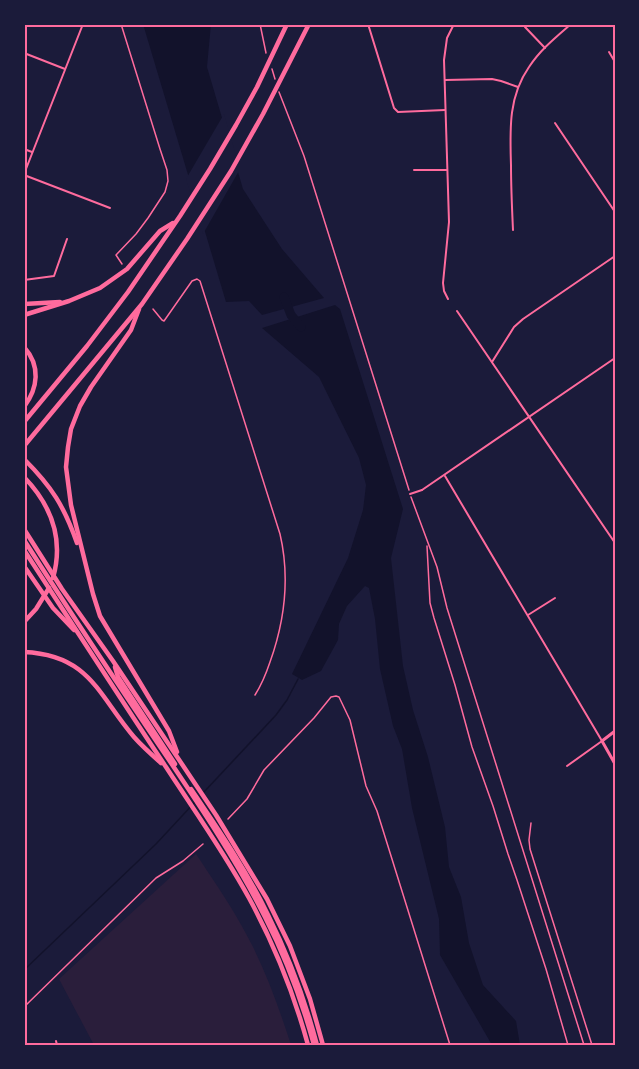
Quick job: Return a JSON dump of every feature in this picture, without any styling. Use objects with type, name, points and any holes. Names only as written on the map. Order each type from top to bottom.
[{"type":"highway","points":[[24,315],[69,301],[100,288],[125,271],[160,231],[180,216],[236,125],[287,24]]},
{"type":"highway","points":[[26,444],[143,301],[187,239],[242,152],[309,24]]},
{"type":"highway","points":[[24,422],[130,290],[175,221]]},
{"type":"highway","points":[[24,304],[69,301]]},
{"type":"highway","points":[[143,301],[131,330],[80,406],[71,429],[66,466],[68,488],[85,565],[100,616],[169,731],[179,759]]},
{"type":"highway","points":[[24,348],[34,362],[36,371],[34,390],[24,407]]},
{"type":"highway","points":[[24,459],[47,484],[64,509],[85,565]]},
{"type":"highway","points":[[24,477],[40,496],[54,526],[57,551],[54,574],[47,593],[24,622]]},
{"type":"highway","points":[[24,529],[62,590],[216,815],[267,899],[290,946],[310,999],[323,1045]]},
{"type":"highway","points":[[24,540],[178,776],[253,885],[288,958],[302,995],[316,1045]]},
{"type":"highway","points":[[24,550],[168,771]]},
{"type":"highway","points":[[24,566],[53,608],[84,641]]},
{"type":"highway","points":[[24,652],[63,660],[87,676],[105,696],[134,737],[168,771],[178,776]]},
{"type":"highway","points":[[113,662],[118,678],[209,822],[266,931],[289,985],[308,1045]]},
{"type":"street","points":[[83,24],[24,174],[110,208]]},
{"type":"street","points":[[368,24],[394,108],[398,112],[445,110]]},
{"type":"street","points":[[448,299],[443,283],[449,222],[445,47],[454,24]]},
{"type":"street","points":[[513,230],[510,126],[512,105],[529,66],[571,24]]},
{"type":"street","points":[[525,27],[545,48]]},
{"type":"street","points":[[609,52],[615,62]]},
{"type":"street","points":[[24,53],[65,69]]},
{"type":"street","points":[[445,80],[492,79],[518,87]]},
{"type":"street","points":[[555,123],[615,212]]},
{"type":"street","points":[[24,149],[32,152]]},
{"type":"street","points":[[414,170],[448,170]]},
{"type":"street","points":[[24,280],[54,276],[67,239]]},
{"type":"street","points":[[492,363],[514,327],[523,319],[615,256]]},
{"type":"street","points":[[457,311],[615,543]]},
{"type":"street","points":[[410,494],[422,490],[445,476],[615,358]]},
{"type":"street","points":[[445,476],[615,764]]},
{"type":"street","points":[[528,615],[555,598]]},
{"type":"street","points":[[567,766],[615,732]]},
{"type":"street","points":[[56,1041],[57,1045]]},
{"type":"path","points":[[121,24],[167,170],[168,181],[165,192],[148,218],[116,255],[122,264]]},
{"type":"path","points":[[260,24],[266,53]]},
{"type":"path","points":[[270,63],[276,83]]},
{"type":"path","points":[[279,93],[304,156],[399,463],[437,567],[447,608],[584,1045]]},
{"type":"path","points":[[153,309],[164,321],[190,283],[196,279],[200,281],[280,534],[285,567],[283,610],[278,638],[265,679],[255,695]]},
{"type":"path","points":[[427,542],[432,613],[472,747],[518,880],[568,1045]]},
{"type":"path","points":[[228,819],[247,799],[264,771],[331,697],[336,696],[340,699],[350,720],[366,786],[377,811],[450,1045]]},
{"type":"path","points":[[531,823],[531,849],[592,1045]]},
{"type":"path","points":[[24,1007],[156,878],[183,861],[203,844]]},
{"type":"shaded area","points":[[143,24],[211,24],[207,67],[243,189],[282,249],[324,298],[262,315],[249,301],[226,302]]},
{"type":"shaded area","points":[[335,305],[340,309],[403,509],[391,558],[403,666],[445,827],[449,867],[461,897],[469,943],[483,985],[516,1021],[520,1045],[492,1045],[440,955],[439,919],[412,808],[402,749],[393,726],[380,669],[369,588],[365,586],[347,606],[339,624],[338,640],[321,671],[302,680],[292,674],[348,558],[363,510],[366,485],[359,458],[319,377],[262,328]]},
{"type":"shaded area","points":[[196,854],[233,910],[252,945],[291,1045],[94,1045],[59,979]]},
{"type":"pier","points":[[224,114],[240,169],[203,234],[186,179]]},
{"type":"waterway","points":[[284,297],[291,315],[301,327]]},
{"type":"waterway","points":[[204,792],[276,715],[298,679]]},
{"type":"waterway","points":[[24,970],[156,844],[195,802]]}]
